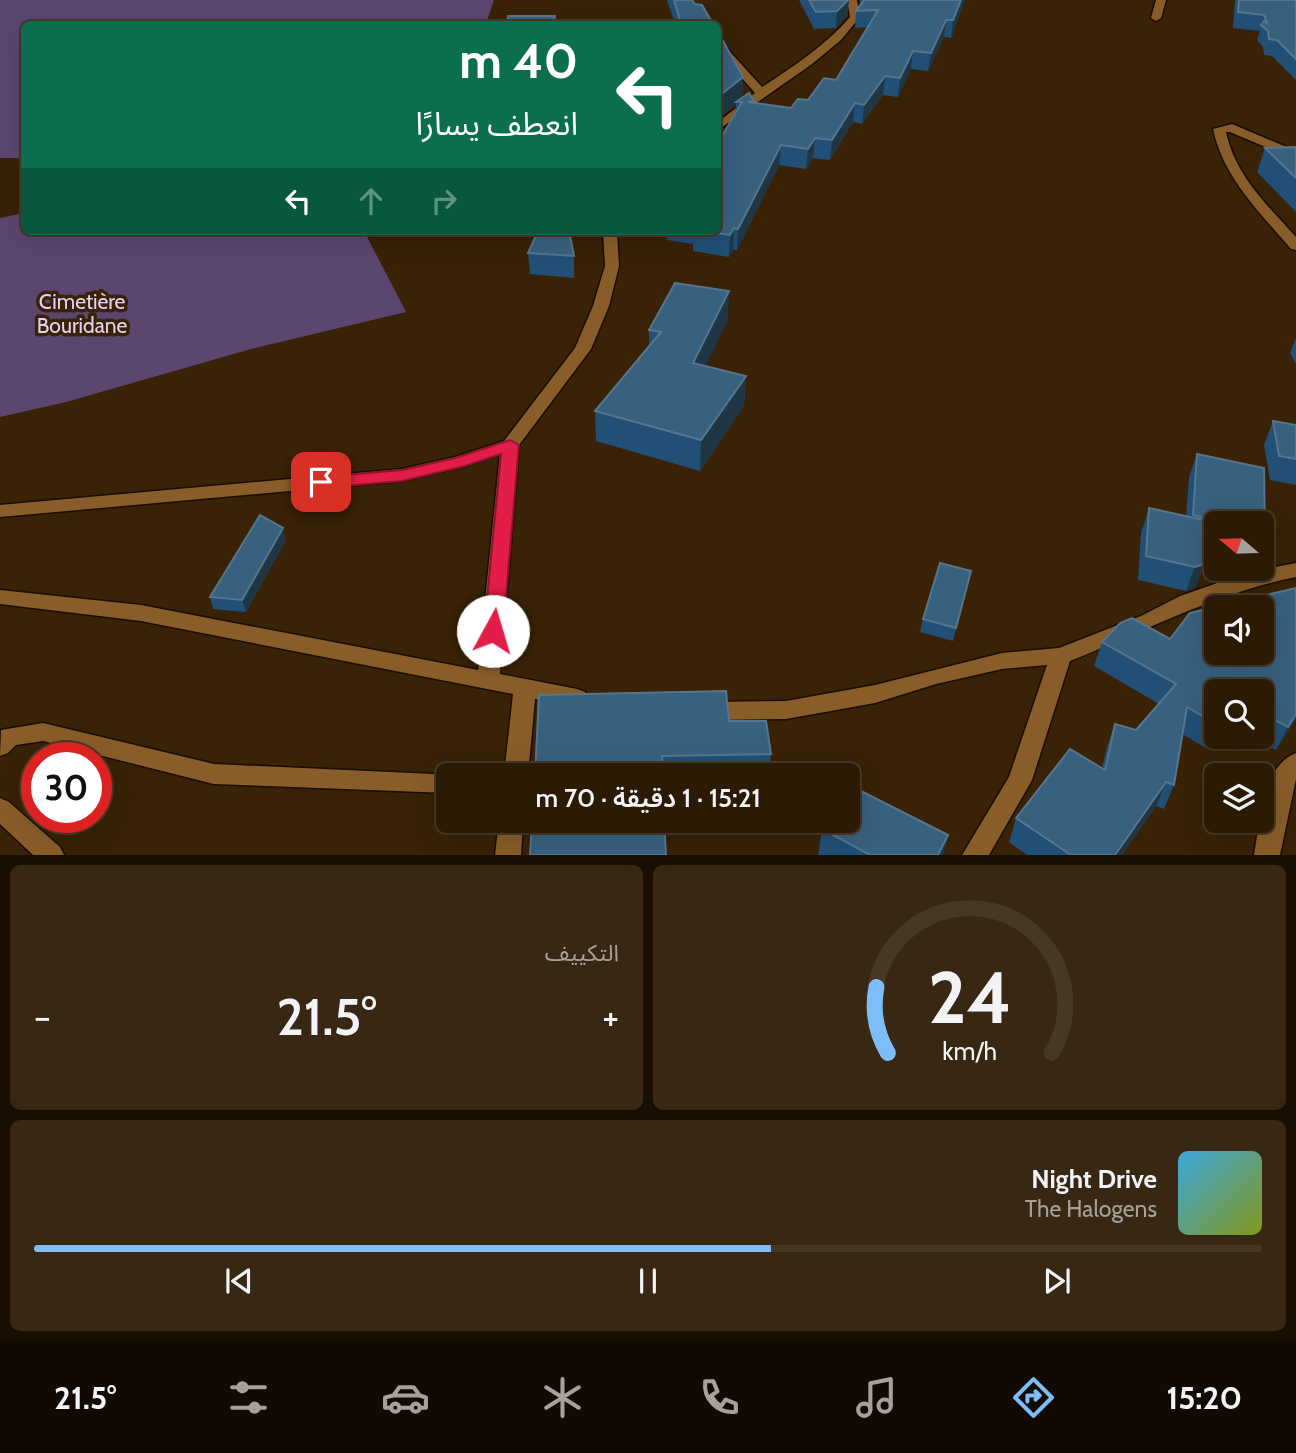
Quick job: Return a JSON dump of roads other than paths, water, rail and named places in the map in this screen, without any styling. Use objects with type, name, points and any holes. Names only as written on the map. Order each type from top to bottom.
[{"type":"street","points":[[721,125],[837,38],[855,17],[852,0]]},
{"type":"street","points":[[1156,18],[1161,0]]},
{"type":"street","points":[[721,48],[761,93]]},
{"type":"street","points":[[1296,156],[1285,148],[1232,128],[1219,129],[1221,148],[1258,202],[1296,246]]},
{"type":"street","points":[[0,510],[402,475],[459,463],[510,445],[583,349],[601,306],[612,266],[610,235]]},
{"type":"street","points":[[488,681],[508,500],[510,445]]},
{"type":"street","points":[[686,709],[786,710],[875,694],[1002,661],[1061,656],[1199,597],[1249,579],[1296,570]]},
{"type":"street","points":[[0,597],[141,613],[525,690],[594,701]]},
{"type":"street","points":[[975,855],[1020,780],[1061,656]]},
{"type":"street","points":[[517,763],[525,690]]},
{"type":"street","points":[[0,746],[9,737],[43,733],[214,774],[436,783]]},
{"type":"street","points":[[1267,855],[1282,778],[1296,763]]},
{"type":"street","points":[[0,809],[51,855]]},
{"type":"street","points":[[508,855],[510,833]]},
{"type":"park label","name":"Cimetière Bouridane","points":[[82,313]]}]
